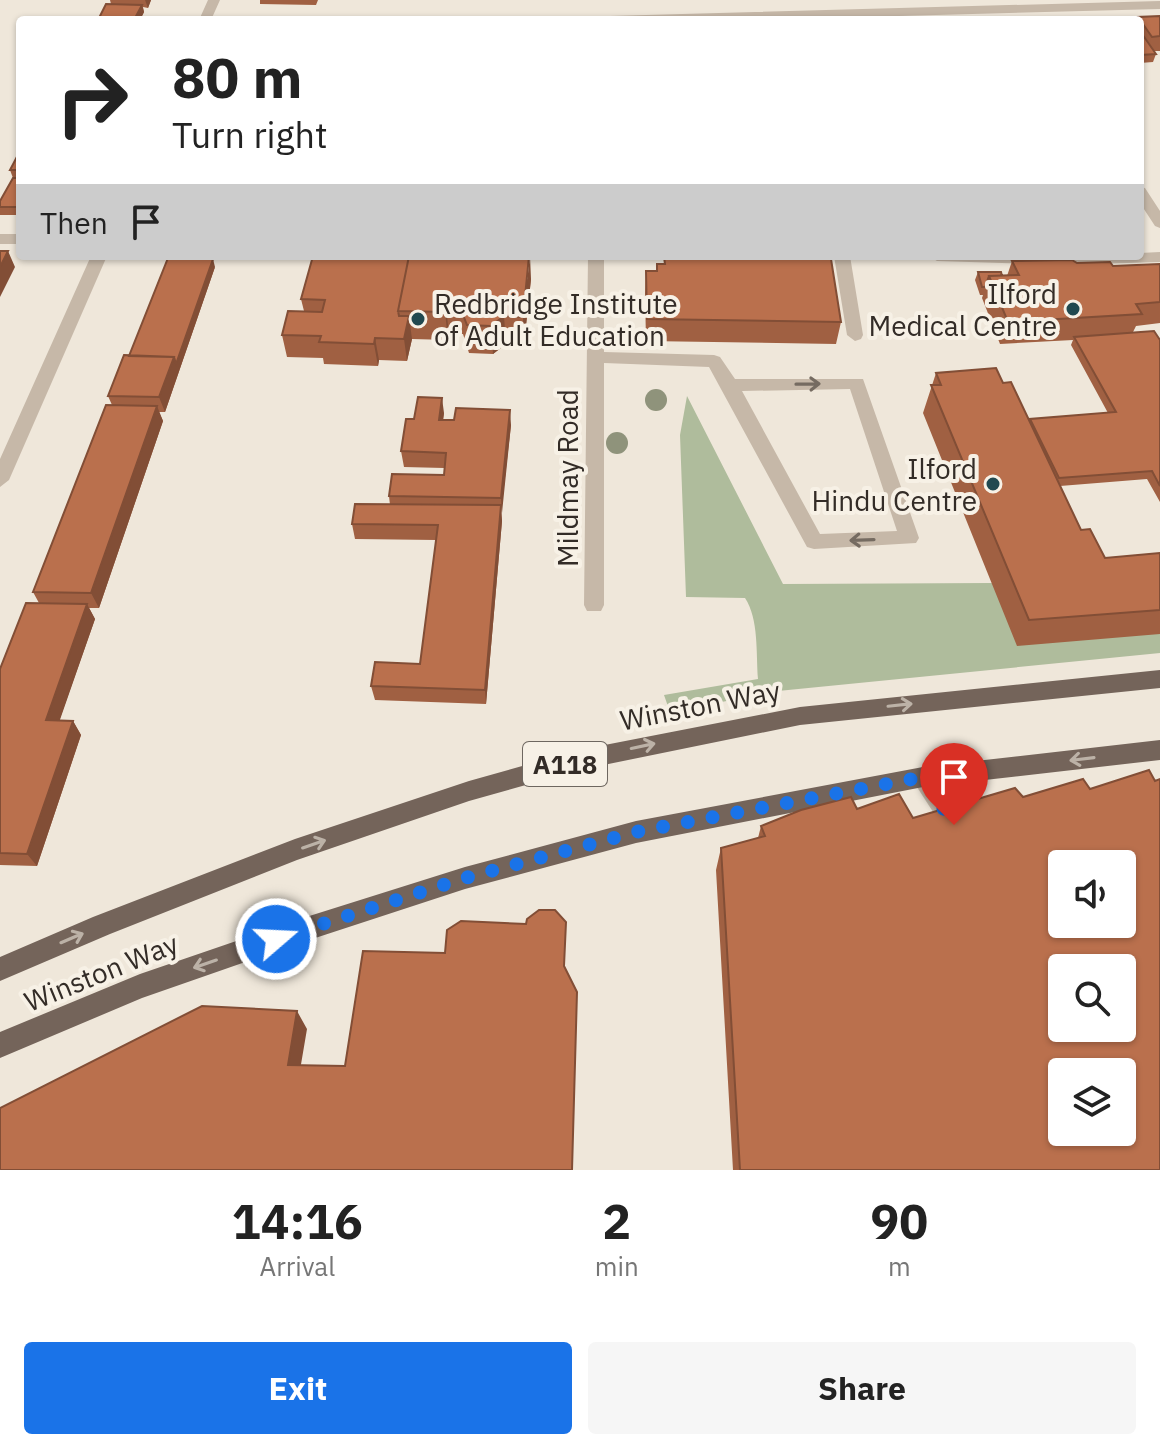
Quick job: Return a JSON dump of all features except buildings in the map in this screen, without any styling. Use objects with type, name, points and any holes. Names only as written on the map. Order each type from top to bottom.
[{"type":"main road","name":"Winston Way","points":[[0,969],[102,925],[295,850],[469,791],[579,760],[800,716],[1160,679]]},
{"type":"main road","name":"Winston Way","points":[[0,1045],[140,986],[465,878],[649,829],[923,777],[1160,750]]},
{"type":"street","points":[[777,16],[1160,5]]},
{"type":"street","points":[[1144,197],[1160,223]]},
{"type":"street","points":[[0,480],[97,260]]},
{"type":"street","name":"Mildmay Road","points":[[594,605],[596,260]]},
{"type":"street","points":[[843,260],[855,335]]},
{"type":"street","points":[[596,357],[714,361],[814,542],[909,538],[857,383],[730,385]]},
{"type":"street","points":[[923,777],[954,825]]},
{"type":"green space","points":[[687,396],[783,584],[992,583],[1160,634],[1160,653],[778,691],[670,712],[664,695],[758,679],[755,626],[745,598],[686,597],[680,435]]},
{"type":"place","name":"Ilford Medical Centre","points":[[1073,309]]},
{"type":"place","name":"Redbridge Institute of Adult Education","points":[[418,319]]},
{"type":"place","name":"Ilford Hindu Centre","points":[[993,484]]},
{"type":"route","points":[[276,939],[465,878],[636,832],[923,777],[954,825]]}]
